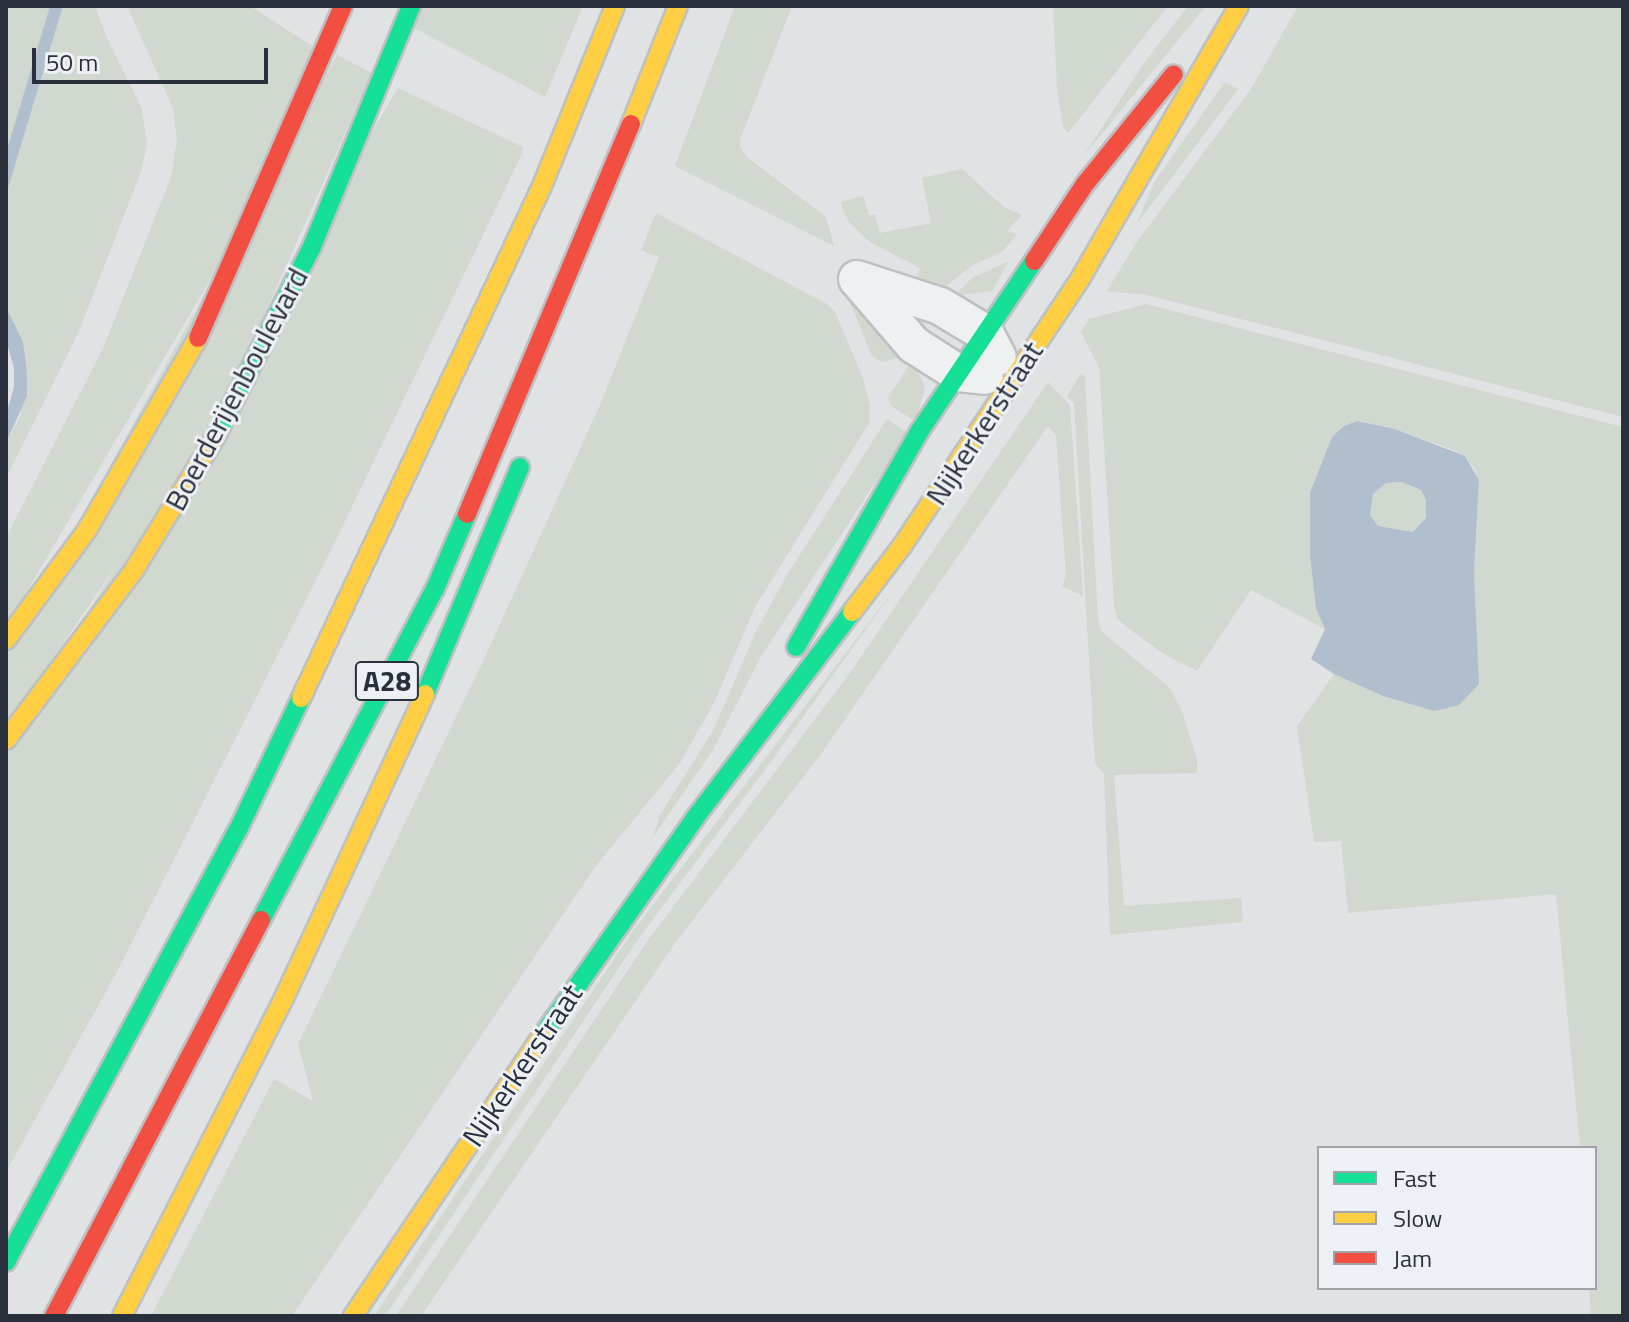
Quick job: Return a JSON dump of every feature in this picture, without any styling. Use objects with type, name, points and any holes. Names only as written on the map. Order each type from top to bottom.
[{"type":"main road","name":"Boerderijenboulevard","points":[[6,640],[87,530],[179,375],[218,299],[343,6]]},
{"type":"main road","name":"A28","points":[[6,1262],[89,1113],[238,830],[542,186],[615,6]]},
{"type":"main road","name":"Nijkerkerstraat","points":[[789,658],[919,432],[1085,184],[1229,6]]},
{"type":"main road","name":"Nijkerkerstraat","points":[[353,1316],[588,968],[695,818],[902,546],[1010,379],[1080,279],[1239,6]]},
{"type":"main road","name":"Boerderijenboulevard","points":[[6,740],[134,570],[230,414],[311,249],[407,14]]},
{"type":"main road","name":"A28","points":[[637,159],[675,15]]},
{"type":"main road","name":"A28","points":[[54,1316],[435,589],[597,209],[675,15]]},
{"type":"main road","name":"A28","points":[[122,1316],[290,984],[429,686],[526,453]]},
{"type":"main road","name":"Nijkerkerstraat","points":[[695,818],[774,684]]},
{"type":"street","points":[[857,279],[940,306],[985,333],[1010,379],[958,373],[914,345],[857,279]]},
{"type":"shaded area","points":[[6,6],[50,6],[6,153]]},
{"type":"shaded area","points":[[63,6],[95,6],[142,109],[147,144],[142,169],[79,331],[6,478],[6,443],[21,415],[13,322],[6,307],[6,195]]},
{"type":"shaded area","points":[[127,6],[250,6],[317,49],[244,222],[6,627],[6,538],[104,346],[171,177],[177,139],[173,108]]},
{"type":"shaded area","points":[[420,6],[583,6],[545,97],[412,27]]},
{"type":"shaded area","points":[[735,6],[792,6],[741,137],[740,147],[747,157],[826,217],[834,246],[675,166]]},
{"type":"shaded area","points":[[1053,6],[1168,6],[1068,133],[1063,127],[1057,89]]},
{"type":"shaded area","points":[[1188,6],[1206,6],[1082,158],[1144,63]]},
{"type":"shaded area","points":[[1298,6],[1623,6],[1623,417],[1147,295],[1107,291],[1136,243],[1251,89]]},
{"type":"shaded area","points":[[337,55],[372,73],[222,410],[6,727],[6,654]]},
{"type":"shaded area","points":[[1225,82],[1238,89],[1136,225],[1155,181]]},
{"type":"shaded area","points":[[398,88],[523,147],[523,152],[332,548],[119,968],[6,1172],[6,752]]},
{"type":"shaded area","points":[[962,169],[1004,207],[1022,215],[1007,231],[1017,234],[1003,251],[971,266],[944,288],[914,285],[920,268],[871,243],[849,222],[842,208],[841,202],[863,196],[869,215],[875,215],[880,233],[931,223],[922,178]]},
{"type":"shaded area","points":[[656,213],[827,304],[835,312],[863,378],[870,407],[869,423],[755,607],[714,703],[680,763],[595,867],[292,1316],[151,1316],[274,1079],[313,1101],[298,1044],[484,659],[600,405],[659,257],[641,250]]},
{"type":"shaded area","points":[[1009,261],[992,291],[954,296],[972,278]]},
{"type":"shaded area","points":[[850,302],[902,352],[898,358],[882,362],[872,356]]},
{"type":"shaded area","points":[[1146,304],[1623,427],[1623,1316],[1591,1316],[1589,1290],[1597,1290],[1597,1146],[1580,1146],[1556,894],[1348,913],[1341,841],[1314,842],[1297,726],[1334,674],[1383,696],[1434,711],[1474,573],[1479,480],[1474,468],[1465,456],[1456,451],[1395,429],[1357,421],[1310,556],[1316,609],[1325,629],[1251,590],[1197,671],[1162,653],[1117,618],[1099,367],[1081,332],[1089,319]]},
{"type":"shaded area","points":[[911,362],[925,389],[915,421],[891,406],[888,398]]},
{"type":"shaded area","points":[[1082,372],[1085,378],[1098,620],[1102,632],[1169,687],[1181,708],[1197,759],[1197,773],[1114,775],[1124,906],[1241,898],[1243,922],[1110,935],[1104,774],[1095,763],[1074,403],[1067,396]]},
{"type":"shaded area","points":[[1048,382],[1070,405],[1083,596],[1062,586],[1066,576],[1056,436],[1048,426],[821,754],[675,943],[421,1316],[396,1316],[646,943],[852,670]]},
{"type":"shaded area","points":[[887,419],[908,433],[760,658],[713,750],[653,837],[660,815],[714,729],[757,629],[787,575]]},
{"type":"shaded area","points":[[1402,482],[1421,490],[1426,500],[1426,518],[1414,532],[1377,526],[1370,515],[1373,494],[1386,483]]},
{"type":"shaded area","points":[[897,586],[641,935],[385,1316],[374,1316],[633,931]]},
{"type":"water","points":[[50,6],[63,6],[6,195],[6,153]]},
{"type":"water","points":[[6,307],[23,342],[27,396],[6,443],[6,415],[14,387],[14,368],[6,340]]},
{"type":"water","points":[[1357,421],[1395,429],[1465,456],[1479,480],[1474,573],[1479,684],[1459,705],[1434,711],[1383,696],[1334,674],[1311,659],[1325,629],[1316,609],[1310,556],[1310,493],[1332,437],[1344,426]],"holes":[[[1402,482],[1421,490],[1426,500],[1426,518],[1413,532],[1378,526],[1370,515],[1373,494],[1386,483]]]},
{"type":"traffic: fast","points":[[216,436],[311,249],[411,6]]},
{"type":"traffic: fast","points":[[796,647],[919,432],[1034,261]]},
{"type":"traffic: fast","points":[[425,694],[520,467]]},
{"type":"traffic: fast","points":[[261,920],[435,589],[467,514]]},
{"type":"traffic: fast","points":[[542,1036],[695,818],[852,612]]},
{"type":"traffic: fast","points":[[6,1262],[238,830],[301,698]]},
{"type":"traffic: slow","points":[[301,698],[542,186],[615,6]]},
{"type":"traffic: slow","points":[[631,124],[678,6]]},
{"type":"traffic: slow","points":[[852,612],[902,546],[1080,279],[1239,6]]},
{"type":"traffic: slow","points":[[6,640],[87,530],[198,338]]},
{"type":"traffic: slow","points":[[6,740],[134,570],[216,436]]},
{"type":"traffic: slow","points":[[122,1316],[284,998],[425,694]]},
{"type":"traffic: slow","points":[[353,1316],[542,1036]]},
{"type":"traffic: jam","points":[[198,338],[343,6]]},
{"type":"traffic: jam","points":[[1034,261],[1085,184],[1174,74]]},
{"type":"traffic: jam","points":[[467,514],[631,124]]},
{"type":"traffic: jam","points":[[54,1316],[261,920]]}]
